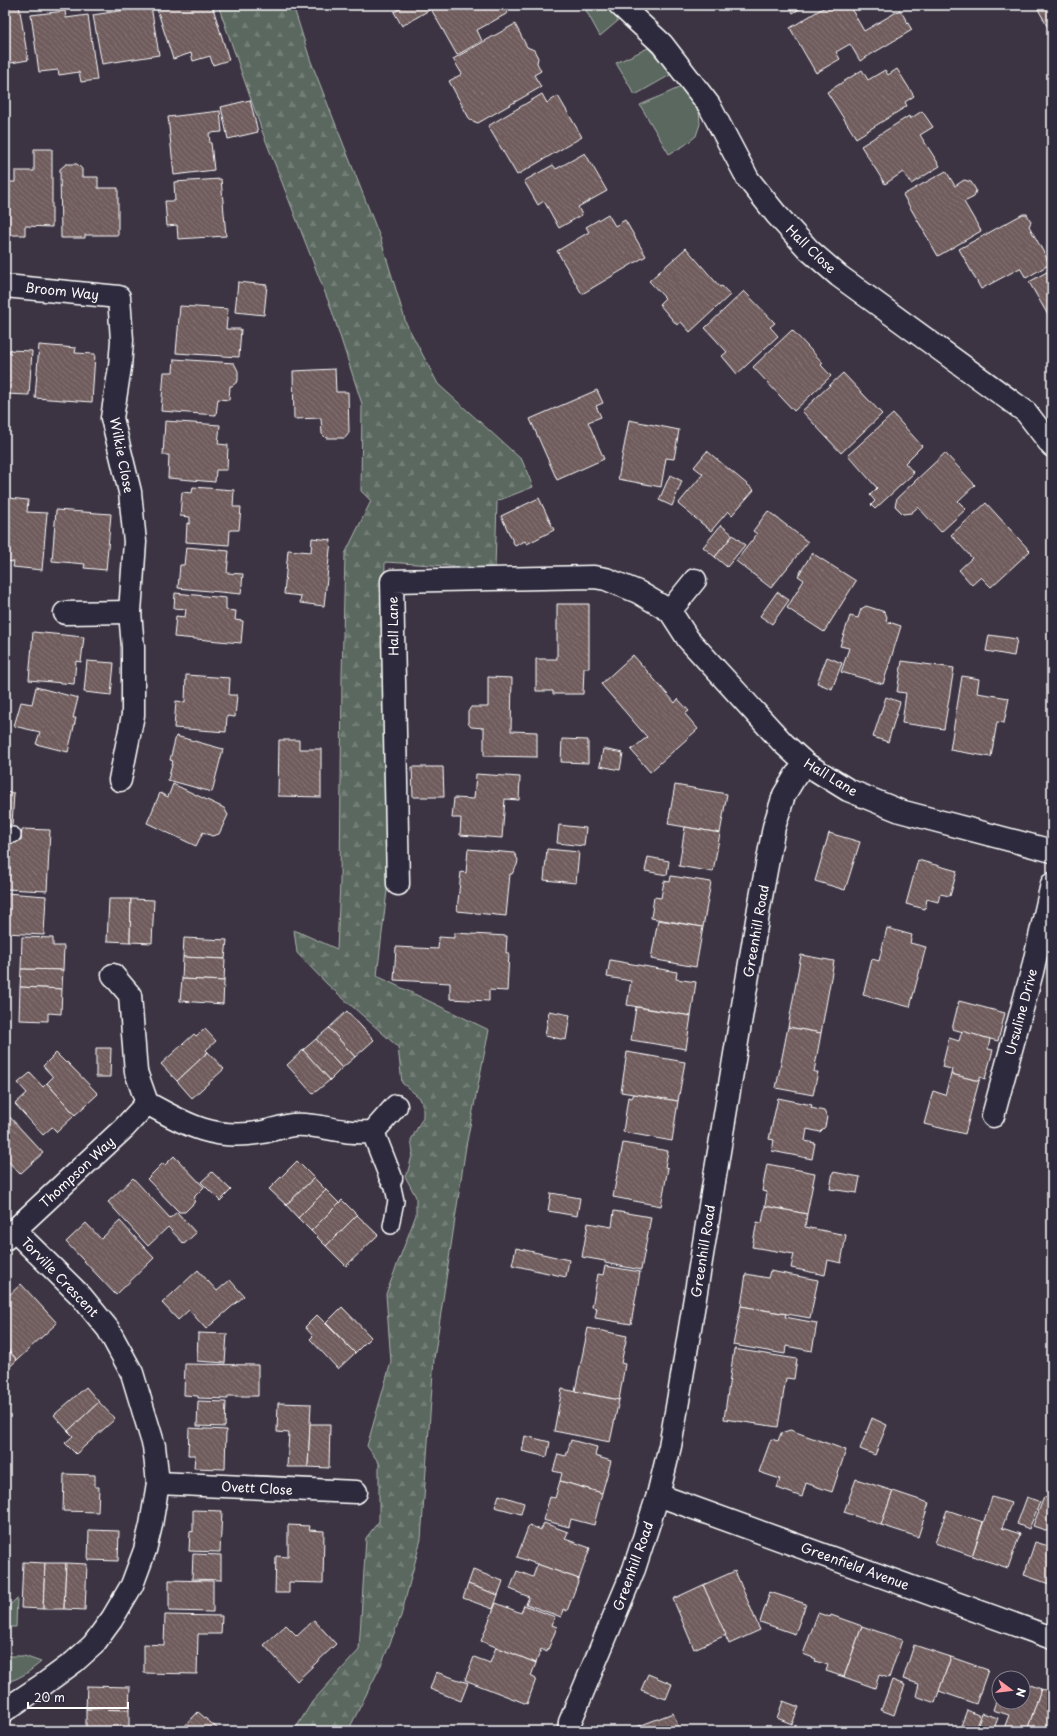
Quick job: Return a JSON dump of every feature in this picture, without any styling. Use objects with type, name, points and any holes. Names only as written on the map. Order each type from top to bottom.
[{"type":"street","name":"Hall Close","points":[[620,5],[662,44],[709,105],[748,179],[776,214],[809,250],[840,276],[1026,412],[1052,446]]},
{"type":"street","name":"Broom Way","points":[[5,286],[119,297]]},
{"type":"street","name":"Wilkie Close","points":[[119,297],[122,340],[120,367],[112,418],[130,492],[135,542],[130,612],[133,647],[133,715],[120,780]]},
{"type":"street","name":"Hall Lane","points":[[398,884],[392,581],[594,577],[606,579],[638,592],[670,611],[688,639],[783,743],[806,764],[848,790],[900,811],[1052,851]]},
{"type":"street","points":[[670,611],[695,580]]},
{"type":"street","points":[[65,613],[130,612]]},
{"type":"street","name":"Greenhill Road","points":[[569,1731],[570,1722],[634,1569],[658,1495],[670,1446],[677,1407],[759,908],[774,826],[784,795],[796,775],[806,764]]},
{"type":"street","name":"Ursuline Drive","points":[[993,1116],[1032,972],[1052,884]]},
{"type":"street","points":[[113,975],[130,995],[136,1072],[147,1103],[183,1123],[213,1133],[237,1135],[263,1132],[294,1125],[312,1125],[347,1132],[373,1132],[396,1106]]},
{"type":"street","name":"Thompson Way","points":[[10,1235],[124,1128],[147,1103]]},
{"type":"street","points":[[373,1132],[391,1178]]},
{"type":"street","name":"Torville Crescent","points":[[5,1710],[74,1662],[93,1645],[112,1619],[132,1585],[145,1550],[158,1482],[154,1446],[132,1374],[108,1329],[81,1296],[10,1235]]},
{"type":"street","name":"Ovett Close","points":[[158,1482],[356,1492]]},
{"type":"street","name":"Greenfield Avenue","points":[[658,1495],[1052,1638]]},
{"type":"lane","points":[[390,1226],[396,1201],[391,1178]]},
{"type":"green space","points":[[218,5],[293,5],[310,59],[381,240],[406,323],[438,384],[522,460],[533,487],[497,501],[495,569],[385,562],[384,607],[388,882],[377,976],[489,1030],[466,1146],[434,1359],[421,1539],[401,1616],[382,1663],[348,1731],[294,1731],[312,1702],[359,1650],[366,1538],[379,1521],[379,1463],[367,1446],[391,1362],[386,1294],[416,1215],[416,1197],[405,1176],[408,1171],[413,1152],[411,1140],[423,1117],[423,1107],[420,1098],[402,1083],[398,1047],[327,984],[297,953],[294,930],[337,949],[340,882],[345,554],[371,501],[361,491],[362,404],[331,308],[262,131]]},
{"type":"green space","points":[[583,5],[603,5],[619,20],[600,36]]},
{"type":"green space","points":[[648,48],[672,74],[635,95],[616,63]]},
{"type":"green space","points":[[681,87],[699,110],[700,124],[696,136],[685,145],[669,154],[640,105]]},
{"type":"green space","points":[[17,1598],[16,1627],[5,1627],[5,1610]]},
{"type":"green space","points":[[5,1656],[24,1656],[41,1662],[20,1677],[5,1682]]},
{"type":"building","points":[[5,5],[19,5],[28,60],[5,64]]},
{"type":"building","points":[[170,5],[212,5],[229,60],[213,65],[210,56],[193,61],[191,53],[173,59],[157,9]]},
{"type":"building","points":[[406,5],[504,5],[508,13],[477,30],[482,41],[457,55],[431,9],[402,26],[394,12]]},
{"type":"building","points":[[788,5],[806,5],[793,13]]},
{"type":"building","points":[[828,5],[849,5],[864,31],[900,10],[912,30],[860,61],[850,44],[836,52],[840,59],[816,73],[790,28]]},
{"type":"building","points":[[1036,5],[1052,5],[1052,24],[1047,26]]},
{"type":"building","points":[[151,6],[159,55],[102,64],[93,15]]},
{"type":"building","points":[[65,11],[66,18],[88,15],[97,80],[81,82],[79,72],[59,75],[58,70],[39,72],[31,15]]},
{"type":"building","points":[[515,24],[527,47],[534,50],[538,58],[537,63],[541,71],[534,75],[541,87],[478,123],[470,120],[449,81],[462,74],[453,59]]},
{"type":"building","points":[[897,69],[914,96],[905,102],[907,106],[856,138],[827,92],[862,70],[868,80],[885,70],[888,75]]},
{"type":"building","points":[[542,94],[547,103],[558,96],[582,137],[517,175],[488,126]]},
{"type":"building","points":[[250,100],[258,132],[228,139],[221,107]]},
{"type":"building","points":[[220,111],[222,132],[209,133],[214,170],[174,175],[168,117]]},
{"type":"building","points":[[922,111],[933,127],[920,135],[940,166],[911,184],[903,172],[885,184],[861,146],[909,116],[910,119]]},
{"type":"building","points":[[34,149],[52,149],[52,227],[25,226],[25,235],[5,235],[5,182],[15,182],[15,171],[34,171]]},
{"type":"building","points":[[585,153],[607,191],[578,207],[582,215],[559,228],[544,201],[538,205],[524,181],[553,165],[556,169]]},
{"type":"building","points":[[66,164],[77,164],[82,169],[82,177],[98,177],[98,188],[118,188],[118,235],[85,235],[85,238],[61,238],[60,169]]},
{"type":"building","points":[[946,171],[955,186],[964,180],[971,182],[976,190],[974,197],[964,202],[981,231],[938,256],[903,195]]},
{"type":"building","points":[[221,179],[226,236],[178,239],[177,225],[167,226],[165,201],[175,201],[174,182]]},
{"type":"building","points":[[608,214],[615,226],[625,220],[646,256],[582,294],[557,251],[589,232],[586,227]]},
{"type":"building","points":[[1023,214],[1027,214],[1031,222],[1029,226],[1050,264],[1026,278],[1020,268],[981,289],[959,249]]},
{"type":"building","points":[[686,248],[720,287],[722,286],[730,295],[690,332],[681,322],[677,325],[659,304],[665,298],[649,281]]},
{"type":"building","points":[[1052,269],[1052,322],[1029,282]]},
{"type":"building","points":[[238,282],[267,285],[264,315],[235,312]]},
{"type":"building","points":[[744,291],[775,323],[770,327],[778,336],[737,374],[722,356],[727,352],[705,328]]},
{"type":"building","points":[[180,306],[228,309],[226,329],[241,329],[239,357],[176,353]]},
{"type":"building","points":[[5,316],[8,317],[7,339],[5,339]]},
{"type":"building","points":[[792,330],[823,363],[821,365],[831,376],[794,411],[753,367]]},
{"type":"building","points":[[5,341],[7,341],[7,353],[9,353],[9,350],[32,351],[29,395],[5,394]]},
{"type":"building","points":[[39,345],[76,348],[75,353],[95,354],[92,402],[35,398]]},
{"type":"building","points":[[174,359],[234,363],[238,371],[238,381],[230,386],[229,400],[218,399],[216,415],[161,411],[164,372],[173,372]]},
{"type":"building","points":[[335,369],[336,392],[348,392],[349,433],[345,438],[326,438],[322,434],[321,418],[294,419],[293,371]]},
{"type":"building","points":[[843,373],[882,414],[841,453],[802,411]]},
{"type":"building","points":[[597,390],[603,403],[596,406],[601,417],[588,422],[604,459],[557,480],[530,419]]},
{"type":"building","points":[[893,414],[922,446],[905,463],[914,473],[875,509],[871,505],[875,501],[870,495],[877,488],[848,455]]},
{"type":"building","points":[[629,420],[679,430],[674,459],[666,458],[661,487],[618,479]]},
{"type":"building","points":[[165,421],[220,425],[218,444],[228,445],[227,470],[216,470],[215,482],[168,478],[169,455],[163,455]]},
{"type":"building","points":[[707,451],[754,490],[732,515],[728,511],[711,531],[678,504],[703,474],[694,467]]},
{"type":"building","points":[[945,453],[975,485],[958,501],[966,509],[941,532],[918,507],[911,513],[903,514],[895,506],[897,498]]},
{"type":"building","points":[[670,475],[682,481],[672,506],[659,500]]},
{"type":"building","points":[[193,487],[234,490],[233,507],[241,507],[239,530],[230,530],[229,545],[186,542],[187,523],[190,524],[190,517],[180,516],[182,492],[192,493]]},
{"type":"building","points":[[9,498],[28,500],[27,512],[47,513],[42,570],[13,567],[14,562],[5,561],[5,510],[8,510]]},
{"type":"building","points":[[539,498],[554,530],[527,544],[525,541],[515,546],[501,516]]},
{"type":"building","points":[[986,503],[1030,551],[991,587],[981,577],[972,585],[959,570],[972,558],[951,535]]},
{"type":"building","points":[[56,510],[111,514],[106,570],[84,568],[85,564],[52,561]]},
{"type":"building","points":[[768,511],[808,542],[771,588],[736,561],[757,534],[753,531]]},
{"type":"building","points":[[721,525],[733,535],[715,557],[703,547]]},
{"type":"building","points":[[733,535],[745,545],[727,567],[715,557]]},
{"type":"building","points":[[312,538],[331,540],[324,606],[300,603],[301,596],[284,594],[288,550],[311,552]]},
{"type":"building","points":[[186,547],[229,551],[227,573],[243,574],[241,594],[178,588],[180,565],[184,565]]},
{"type":"building","points":[[812,553],[856,581],[824,632],[787,608],[804,580],[798,576]]},
{"type":"building","points":[[777,592],[789,600],[772,624],[760,616]]},
{"type":"building","points":[[175,593],[226,598],[226,610],[236,611],[235,620],[243,621],[241,643],[174,637],[176,616],[185,617],[186,609],[174,608]]},
{"type":"building","points":[[557,604],[589,604],[589,668],[584,668],[583,694],[553,694],[553,691],[536,691],[536,659],[557,659]]},
{"type":"building","points":[[866,606],[885,612],[887,617],[886,621],[901,626],[883,684],[841,672],[849,648],[840,646],[850,616],[858,618],[861,609]]},
{"type":"building","points":[[33,632],[84,637],[81,662],[76,661],[74,684],[29,680]]},
{"type":"building","points":[[989,635],[1017,639],[1014,656],[986,651]]},
{"type":"building","points":[[633,655],[675,703],[678,699],[689,711],[685,714],[698,729],[650,772],[631,750],[647,737],[601,684]]},
{"type":"building","points":[[827,657],[842,663],[832,689],[817,683]]},
{"type":"building","points":[[87,661],[114,663],[111,695],[84,692]]},
{"type":"building","points":[[902,661],[954,668],[944,729],[902,723],[906,693],[897,692]]},
{"type":"building","points":[[186,675],[230,678],[229,695],[237,695],[235,717],[227,716],[226,732],[174,728],[176,701],[185,702]]},
{"type":"building","points":[[962,676],[979,679],[977,693],[1009,698],[1004,723],[997,722],[991,757],[950,750]]},
{"type":"building","points":[[488,677],[512,678],[511,731],[537,732],[537,757],[484,756],[484,728],[471,727],[468,723],[468,712],[471,707],[488,707]]},
{"type":"building","points":[[36,687],[78,698],[73,718],[76,718],[68,752],[36,744],[40,732],[14,726],[21,702],[32,704]]},
{"type":"building","points":[[886,697],[900,702],[888,742],[873,737]]},
{"type":"building","points":[[176,736],[223,749],[212,792],[168,780],[173,761],[170,760]]},
{"type":"building","points":[[562,739],[588,740],[588,763],[561,762]]},
{"type":"building","points":[[279,740],[299,740],[299,749],[321,749],[321,797],[278,796]]},
{"type":"building","points":[[603,749],[623,753],[620,770],[600,766]]},
{"type":"building","points":[[412,767],[443,767],[444,797],[413,797]]},
{"type":"building","points":[[476,774],[520,777],[519,800],[505,799],[502,838],[460,835],[461,818],[452,818],[454,798],[474,799]]},
{"type":"building","points":[[173,784],[224,808],[228,815],[219,834],[212,836],[203,832],[196,846],[147,823],[160,793],[168,797]]},
{"type":"building","points":[[675,785],[727,794],[720,833],[668,824]]},
{"type":"building","points":[[5,792],[14,793],[12,825],[5,825]]},
{"type":"building","points":[[559,825],[586,828],[584,846],[557,843]]},
{"type":"building","points":[[685,827],[720,833],[713,872],[679,866]]},
{"type":"building","points":[[22,829],[50,830],[47,891],[5,889],[5,839],[21,840]]},
{"type":"building","points":[[829,833],[860,842],[845,890],[815,881]]},
{"type":"building","points":[[468,849],[514,853],[516,856],[518,860],[517,865],[512,874],[510,874],[506,916],[457,911],[461,872],[466,873]]},
{"type":"building","points":[[547,849],[579,852],[576,883],[544,880]]},
{"type":"building","points":[[648,857],[669,861],[667,875],[645,871]]},
{"type":"building","points":[[918,860],[957,871],[950,896],[940,894],[938,902],[927,899],[925,909],[906,904]]},
{"type":"building","points":[[671,876],[711,882],[703,927],[651,918],[654,897],[661,898],[664,881],[670,882]]},
{"type":"building","points":[[6,893],[46,896],[44,935],[5,933]]},
{"type":"building","points":[[109,899],[131,899],[130,942],[107,941]]},
{"type":"building","points":[[131,899],[154,900],[152,943],[130,942]]},
{"type":"building","points":[[658,920],[703,927],[696,967],[651,959]]},
{"type":"building","points":[[887,928],[912,935],[910,943],[926,947],[910,1007],[863,995],[872,959],[879,961]]},
{"type":"building","points":[[454,933],[507,936],[506,953],[509,953],[507,991],[489,990],[489,1001],[450,999],[450,983],[394,980],[396,947],[438,949],[439,937],[454,938]]},
{"type":"building","points":[[22,937],[53,938],[53,946],[64,946],[63,970],[21,969]]},
{"type":"building","points":[[184,938],[227,940],[225,959],[183,957]]},
{"type":"building","points":[[801,955],[834,961],[821,1033],[788,1027]]},
{"type":"building","points":[[183,957],[225,959],[224,981],[182,979]]},
{"type":"building","points":[[610,960],[677,972],[676,979],[696,982],[691,1016],[627,1005],[631,981],[607,977]]},
{"type":"building","points":[[21,969],[63,970],[62,989],[20,987]]},
{"type":"building","points":[[182,979],[224,981],[223,1004],[180,1001]]},
{"type":"building","points":[[20,987],[62,989],[61,1014],[48,1013],[48,1021],[19,1020]]},
{"type":"building","points":[[959,1001],[1005,1013],[998,1041],[952,1029]]},
{"type":"building","points":[[636,1007],[691,1016],[686,1049],[631,1040]]},
{"type":"building","points":[[347,1011],[374,1040],[355,1057],[329,1028]]},
{"type":"building","points":[[549,1011],[570,1015],[566,1040],[545,1036]]},
{"type":"building","points":[[788,1027],[821,1033],[814,1072],[818,1072],[813,1095],[776,1088]]},
{"type":"building","points":[[329,1028],[355,1057],[342,1068],[316,1039]]},
{"type":"building","points":[[205,1029],[216,1041],[206,1050],[208,1052],[177,1081],[161,1064],[194,1034],[196,1036]]},
{"type":"building","points":[[962,1031],[990,1039],[988,1049],[993,1050],[985,1079],[980,1077],[979,1081],[951,1074],[952,1069],[942,1067],[949,1038],[959,1041]]},
{"type":"building","points":[[316,1039],[342,1068],[330,1080],[303,1050]]},
{"type":"building","points":[[96,1048],[111,1048],[110,1077],[96,1077]]},
{"type":"building","points":[[303,1050],[330,1080],[313,1094],[287,1065]]},
{"type":"building","points":[[208,1052],[224,1069],[192,1098],[177,1081]]},
{"type":"building","points":[[627,1052],[685,1062],[678,1101],[621,1092]]},
{"type":"building","points":[[56,1053],[66,1063],[67,1062],[98,1094],[75,1115],[47,1083],[53,1077],[43,1066]]},
{"type":"building","points":[[30,1073],[43,1087],[47,1083],[75,1115],[57,1132],[52,1127],[43,1135],[15,1104],[27,1093],[18,1083]]},
{"type":"building","points":[[951,1074],[979,1081],[965,1134],[924,1124],[933,1091],[945,1095]]},
{"type":"building","points":[[634,1094],[678,1101],[672,1141],[623,1132],[628,1097],[632,1098]]},
{"type":"building","points":[[778,1098],[812,1105],[811,1108],[824,1111],[827,1117],[825,1127],[820,1132],[807,1129],[805,1141],[815,1143],[812,1159],[772,1151],[774,1140],[769,1139]]},
{"type":"building","points":[[8,1115],[43,1153],[20,1174],[5,1158],[5,1118]]},
{"type":"building","points":[[623,1143],[668,1151],[665,1167],[668,1168],[661,1206],[613,1197]]},
{"type":"building","points":[[174,1156],[204,1187],[195,1196],[194,1203],[185,1212],[179,1212],[147,1179],[163,1163],[165,1165]]},
{"type":"building","points":[[297,1161],[314,1178],[286,1205],[269,1189]]},
{"type":"building","points":[[767,1164],[815,1173],[807,1214],[765,1206],[767,1192],[762,1191]]},
{"type":"building","points":[[212,1172],[231,1190],[220,1201],[201,1182]]},
{"type":"building","points":[[833,1172],[860,1177],[857,1193],[830,1189]]},
{"type":"building","points":[[133,1178],[170,1218],[177,1212],[196,1233],[184,1244],[168,1227],[148,1246],[108,1202]]},
{"type":"building","points":[[314,1178],[326,1190],[298,1218],[286,1205]]},
{"type":"building","points":[[326,1190],[339,1203],[311,1231],[298,1218]]},
{"type":"building","points":[[551,1193],[580,1198],[577,1216],[548,1211]]},
{"type":"building","points":[[342,1200],[357,1215],[326,1246],[311,1231]]},
{"type":"building","points":[[765,1206],[807,1214],[805,1227],[846,1235],[841,1263],[828,1260],[825,1275],[791,1268],[794,1254],[752,1247],[757,1222],[762,1223]]},
{"type":"building","points":[[614,1211],[651,1217],[641,1270],[582,1257],[588,1223],[612,1227]]},
{"type":"building","points":[[357,1215],[378,1235],[346,1266],[326,1246]]},
{"type":"building","points":[[120,1221],[154,1258],[116,1295],[66,1242],[86,1223],[101,1239]]},
{"type":"building","points":[[516,1248],[569,1260],[566,1277],[512,1265]]},
{"type":"building","points":[[605,1266],[640,1272],[631,1324],[595,1318],[597,1308],[592,1307],[598,1274],[603,1275]]},
{"type":"building","points":[[198,1270],[217,1291],[230,1280],[244,1296],[206,1329],[189,1310],[178,1320],[162,1303]]},
{"type":"building","points":[[770,1271],[818,1280],[810,1318],[741,1306],[746,1274],[768,1278]]},
{"type":"building","points":[[21,1284],[57,1323],[17,1360],[5,1346],[5,1317],[7,1315],[5,1312],[5,1299]]},
{"type":"building","points":[[741,1306],[786,1314],[785,1317],[817,1323],[812,1351],[786,1346],[785,1354],[733,1345]]},
{"type":"building","points":[[342,1307],[371,1337],[355,1353],[326,1323]]},
{"type":"building","points":[[317,1315],[355,1353],[338,1369],[310,1339],[313,1336],[305,1327]]},
{"type":"building","points":[[588,1328],[627,1336],[621,1363],[625,1364],[619,1400],[575,1391]]},
{"type":"building","points":[[198,1333],[227,1334],[225,1363],[197,1361]]},
{"type":"building","points":[[5,1346],[17,1360],[5,1371]]},
{"type":"building","points":[[734,1349],[797,1359],[794,1379],[786,1378],[778,1427],[724,1419]]},
{"type":"building","points":[[185,1364],[258,1365],[258,1396],[228,1396],[228,1399],[198,1398],[198,1396],[184,1395]]},
{"type":"building","points":[[86,1387],[99,1402],[68,1431],[54,1415]]},
{"type":"building","points":[[562,1389],[619,1400],[610,1442],[554,1431]]},
{"type":"building","points":[[198,1401],[226,1402],[225,1427],[197,1426]]},
{"type":"building","points":[[99,1402],[115,1419],[76,1454],[65,1443],[73,1436],[68,1431]]},
{"type":"building","points":[[278,1403],[311,1404],[308,1467],[287,1467],[289,1433],[277,1432]]},
{"type":"building","points":[[872,1418],[887,1425],[875,1455],[860,1449]]},
{"type":"building","points":[[310,1424],[330,1424],[329,1468],[308,1467]]},
{"type":"building","points":[[189,1428],[226,1430],[225,1469],[194,1468],[195,1455],[188,1455]]},
{"type":"building","points":[[790,1430],[846,1450],[832,1492],[806,1483],[802,1497],[777,1488],[780,1479],[759,1472],[771,1439],[778,1441],[781,1433]]},
{"type":"building","points":[[525,1436],[550,1442],[547,1457],[522,1451]]},
{"type":"building","points":[[571,1440],[597,1447],[595,1456],[611,1461],[602,1493],[560,1481],[562,1473],[553,1471],[558,1454],[566,1456]]},
{"type":"building","points":[[64,1474],[95,1475],[95,1487],[99,1487],[98,1512],[63,1511]]},
{"type":"building","points":[[856,1479],[893,1491],[881,1525],[844,1512]]},
{"type":"building","points":[[560,1481],[602,1493],[594,1525],[571,1519],[569,1527],[543,1520],[550,1497],[555,1498]]},
{"type":"building","points":[[893,1491],[929,1503],[918,1537],[881,1525]]},
{"type":"building","points":[[499,1495],[524,1503],[521,1514],[495,1507]]},
{"type":"building","points":[[992,1497],[1011,1503],[1002,1528],[1020,1534],[1008,1568],[972,1556]]},
{"type":"building","points":[[1027,1497],[1040,1502],[1029,1529],[1017,1524]]},
{"type":"building","points":[[1044,1497],[1052,1500],[1052,1520],[1048,1531],[1033,1526]]},
{"type":"building","points":[[193,1510],[222,1511],[220,1552],[189,1551],[190,1531],[193,1532]]},
{"type":"building","points":[[947,1510],[983,1522],[972,1556],[935,1543]]},
{"type":"building","points":[[544,1523],[568,1532],[565,1539],[590,1548],[579,1579],[517,1557],[529,1525],[541,1530]]},
{"type":"building","points":[[288,1525],[310,1526],[309,1530],[324,1531],[323,1583],[289,1582],[289,1593],[275,1593],[276,1556],[288,1557]]},
{"type":"building","points":[[89,1530],[119,1531],[118,1561],[88,1560]]},
{"type":"building","points":[[5,1536],[7,1536],[5,1578]]},
{"type":"building","points":[[1035,1542],[1052,1547],[1052,1585],[1024,1575]]},
{"type":"building","points":[[193,1554],[221,1555],[221,1580],[192,1579]]},
{"type":"building","points":[[23,1562],[45,1563],[43,1609],[21,1608]]},
{"type":"building","points":[[45,1563],[66,1563],[64,1609],[43,1609]]},
{"type":"building","points":[[66,1563],[87,1564],[85,1610],[64,1609]]},
{"type":"building","points":[[537,1564],[579,1579],[567,1611],[563,1609],[561,1617],[526,1604],[529,1597],[510,1589],[517,1571],[533,1577]]},
{"type":"building","points":[[473,1570],[503,1581],[498,1595],[468,1584]]},
{"type":"building","points":[[735,1571],[760,1630],[729,1644],[703,1585]]},
{"type":"building","points":[[169,1580],[213,1581],[213,1612],[169,1611]]},
{"type":"building","points":[[468,1584],[498,1595],[493,1609],[463,1598]]},
{"type":"building","points":[[703,1585],[726,1635],[694,1649],[673,1599]]},
{"type":"building","points":[[770,1592],[806,1604],[795,1634],[760,1622]]},
{"type":"building","points":[[496,1603],[521,1613],[524,1605],[555,1617],[552,1625],[557,1627],[547,1652],[541,1649],[536,1663],[481,1641]]},
{"type":"building","points":[[818,1613],[830,1617],[831,1615],[862,1626],[844,1677],[826,1671],[828,1665],[815,1661],[816,1659],[803,1654]]},
{"type":"building","points":[[165,1615],[222,1616],[221,1634],[198,1634],[197,1674],[144,1673],[144,1644],[164,1645]]},
{"type":"building","points":[[314,1620],[336,1644],[297,1681],[264,1645],[286,1625],[297,1636]]},
{"type":"building","points":[[862,1626],[902,1640],[889,1678],[879,1675],[875,1688],[844,1677]]},
{"type":"building","points":[[914,1645],[951,1657],[935,1703],[916,1696],[919,1684],[903,1679]]},
{"type":"building","points":[[496,1647],[536,1663],[531,1676],[536,1679],[527,1704],[465,1680],[474,1657],[490,1663]]},
{"type":"building","points":[[951,1657],[988,1670],[976,1704],[939,1691]]},
{"type":"building","points":[[436,1672],[468,1683],[461,1701],[430,1689]]},
{"type":"building","points":[[648,1674],[672,1684],[666,1699],[641,1690]]},
{"type":"building","points":[[892,1680],[905,1685],[894,1715],[881,1710]]},
{"type":"building","points":[[1031,1685],[1041,1689],[1027,1731],[1003,1731],[1009,1715],[993,1710],[1031,1710]]},
{"type":"building","points":[[87,1686],[130,1687],[129,1710],[86,1709]]},
{"type":"building","points":[[1041,1689],[1052,1692],[1052,1730],[1027,1731]]},
{"type":"building","points":[[783,1701],[799,1707],[792,1724],[777,1718]]},
{"type":"building","points":[[86,1709],[129,1710],[129,1731],[86,1731]]},
{"type":"building","points":[[967,1710],[980,1716],[974,1731],[959,1731]]},
{"type":"building","points":[[198,1712],[218,1729],[216,1731],[180,1731]]},
{"type":"building","points":[[673,1713],[680,1731],[626,1731]]},
{"type":"building","points":[[982,1713],[998,1718],[993,1731],[976,1731]]}]
